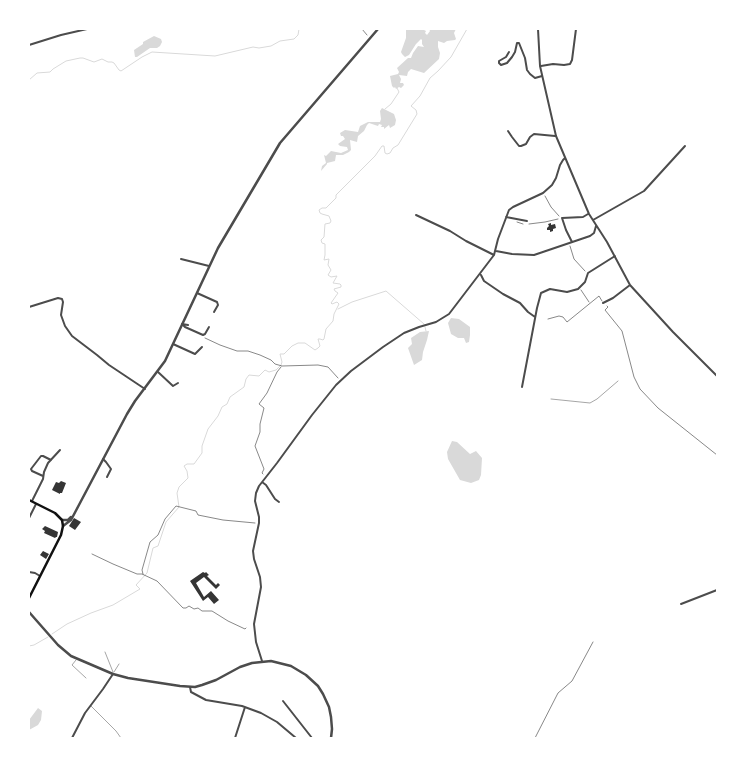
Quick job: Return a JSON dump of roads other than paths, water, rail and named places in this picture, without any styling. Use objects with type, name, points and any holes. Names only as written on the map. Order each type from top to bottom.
[{"type":"main road","points":[[29,596],[61,536],[63,526],[62,520],[55,513],[30,500]]},
{"type":"street","points":[[29,46],[70,32],[87,29]]},
{"type":"street","points":[[63,526],[71,520],[127,414],[165,361],[225,235],[280,143],[378,29]]},
{"type":"street","points":[[538,29],[540,66],[556,136],[592,220],[630,285],[672,332],[717,376]]},
{"type":"street","points":[[540,66],[570,64],[576,29]]},
{"type":"street","points":[[509,52],[500,61],[501,65],[507,63],[512,57],[518,43],[525,58],[527,70],[535,78],[542,76]]},
{"type":"street","points":[[508,131],[519,146],[526,144],[534,134],[556,136]]},
{"type":"street","points":[[592,220],[644,191],[685,146]]},
{"type":"street","points":[[262,662],[256,642],[254,624],[261,587],[253,551],[259,523],[255,496],[257,490],[312,415],[340,381],[358,365],[398,337],[415,328],[436,322],[447,316],[456,307],[494,255],[509,210],[544,193],[554,184],[560,165],[565,158]]},
{"type":"street","points":[[572,242],[562,218],[584,217],[589,214]]},
{"type":"street","points":[[416,215],[494,255]]},
{"type":"street","points":[[506,217],[527,221]]},
{"type":"street","points":[[594,233],[596,225]]},
{"type":"street","points":[[496,251],[534,255],[600,231]]},
{"type":"street","points":[[522,387],[541,293],[550,290],[570,292],[580,288],[585,282],[588,273],[614,256]]},
{"type":"street","points":[[181,259],[210,266]]},
{"type":"street","points":[[480,274],[484,281],[520,303],[535,317]]},
{"type":"street","points":[[603,303],[630,285]]},
{"type":"street","points":[[197,293],[217,302],[218,305],[214,312]]},
{"type":"street","points":[[29,307],[58,298],[62,299],[61,315],[72,336],[97,354],[108,365],[145,389]]},
{"type":"street","points":[[182,324],[188,325]]},
{"type":"street","points":[[182,324],[203,335],[206,334],[209,327]]},
{"type":"street","points":[[173,344],[195,356],[202,347]]},
{"type":"street","points":[[158,372],[173,386],[178,383]]},
{"type":"street","points":[[30,500],[44,476],[50,460],[60,450]]},
{"type":"street","points":[[44,476],[32,471],[31,468],[41,456],[50,460]]},
{"type":"street","points":[[103,459],[111,469],[108,477]]},
{"type":"street","points":[[262,482],[275,499],[280,502]]},
{"type":"street","points":[[29,518],[36,504]]},
{"type":"street","points":[[62,520],[71,518]]},
{"type":"street","points":[[29,572],[40,576]]},
{"type":"street","points":[[681,604],[717,590]]},
{"type":"street","points":[[29,612],[64,651],[77,659],[113,674],[190,687],[208,684],[240,667],[252,663],[275,662],[291,666],[306,675],[318,686],[329,707],[332,729],[331,738]]},
{"type":"street","points":[[72,738],[90,705],[113,674]]},
{"type":"street","points":[[190,687],[191,692],[206,700],[245,707],[260,713],[277,722],[296,738]]},
{"type":"street","points":[[283,701],[312,738]]},
{"type":"street","points":[[235,738],[245,707]]},
{"type":"lane","points":[[551,399],[590,404],[618,381]]},
{"type":"lane","points":[[105,652],[113,674]]},
{"type":"lane","points":[[77,659],[72,665],[86,678]]},
{"type":"lane","points":[[113,674],[119,664]]},
{"type":"lane","points":[[90,705],[116,731],[120,738]]},
{"type":"waterway","points":[[29,80],[37,73],[50,72],[66,61],[80,58],[94,62],[102,59],[112,62],[121,71],[152,52],[215,56],[253,47],[271,46],[280,41],[294,39],[298,35],[299,29]]},
{"type":"waterway","points":[[52,634],[67,624],[113,605],[140,589],[136,585],[147,573],[153,548],[158,546],[166,522],[179,507],[177,493],[179,487],[188,478],[184,466],[194,464],[202,453],[202,446],[208,429],[222,407],[227,404],[230,397],[244,387],[249,375],[259,376],[265,370],[269,372],[276,370],[282,362],[280,354],[284,354],[292,346],[298,343],[305,343],[315,350],[320,346],[318,339],[324,339],[326,329],[333,321],[339,304],[337,302],[331,303],[338,293],[334,289],[341,287],[341,285],[333,283],[337,276],[331,277],[328,275],[331,270],[328,265],[329,259],[324,260],[325,244],[321,240],[324,237],[325,224],[331,221],[329,216],[320,213],[319,210],[326,208],[336,198],[336,195],[375,156],[382,146],[384,146],[385,153],[387,154],[398,145],[417,114],[416,110],[411,106],[420,96],[430,78],[451,57],[467,29]]},
{"type":"waterway","points":[[385,109],[399,92],[397,88]]},
{"type":"waterway","points":[[338,309],[352,302],[386,291],[424,324]]},
{"type":"waterway","points":[[425,327],[426,331]]},
{"type":"waterway","points":[[29,646],[48,637]]}]
